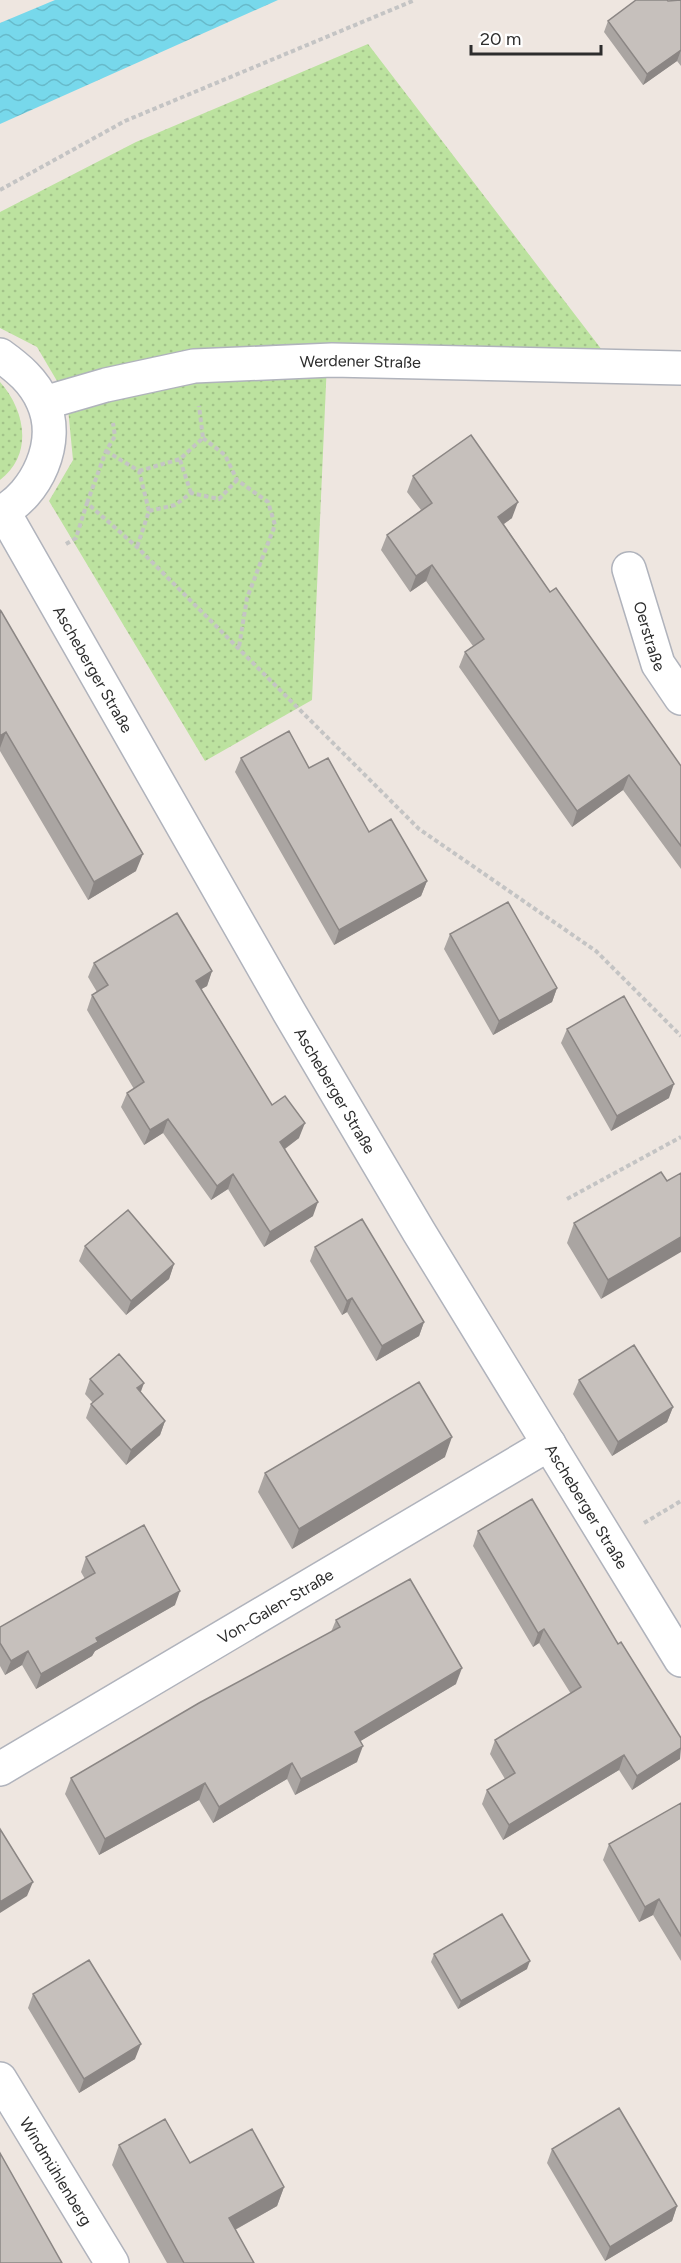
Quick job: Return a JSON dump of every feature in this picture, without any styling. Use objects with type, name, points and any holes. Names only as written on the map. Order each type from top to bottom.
[{"type":"street","points":[[0,355],[23,371],[44,403],[49,428],[46,457],[34,483],[20,499],[2,512]]},
{"type":"street","name":"Werdener Straße","points":[[44,403],[106,385],[194,366],[332,360],[681,368]]},
{"type":"street","name":"Ascheberger Straße","points":[[2,512],[289,1012],[419,1232],[681,1660]]},
{"type":"street","name":"Oerstraße","points":[[629,569],[658,664],[681,698]]},
{"type":"street","name":"Von-Galen-Straße","points":[[0,1769],[549,1444]]},
{"type":"street","name":"Windmühlenberg","points":[[0,2079],[112,2263]]},
{"type":"path","points":[[0,190],[125,121],[415,0]]},
{"type":"path","points":[[194,366],[203,438],[225,455],[237,480],[268,502],[275,525],[247,598],[239,648]]},
{"type":"path","points":[[33,565],[76,538],[106,452],[115,436],[106,385]]},
{"type":"path","points":[[139,471],[180,459],[203,438]]},
{"type":"path","points":[[106,452],[139,471],[149,511],[137,547]]},
{"type":"path","points":[[180,459],[191,493]]},
{"type":"path","points":[[149,511],[175,505],[191,493],[219,499],[237,480]]},
{"type":"path","points":[[87,503],[137,547],[419,829],[596,951],[681,1036]]},
{"type":"path","points":[[567,1199],[681,1137]]},
{"type":"green space","points":[[368,44],[615,367],[327,362],[312,700],[205,761],[49,501],[73,460],[67,398],[37,347],[0,328],[0,212],[136,142]]},
{"type":"green space","points":[[0,382],[9,393],[20,418],[22,445],[18,458],[0,480]]},
{"type":"water","points":[[55,0],[278,0],[0,124],[0,23]]},
{"type":"building","points":[[636,0],[681,0],[681,50],[647,74],[608,21]]},
{"type":"building","points":[[471,435],[518,502],[498,517],[550,592],[556,588],[681,766],[681,846],[629,775],[577,811],[465,652],[484,639],[432,565],[416,576],[387,535],[432,503],[413,476]]},
{"type":"building","points":[[0,610],[143,854],[94,882],[6,732],[0,736]]},
{"type":"building","points":[[289,731],[309,768],[328,758],[369,832],[391,819],[427,881],[339,930],[241,758]]},
{"type":"building","points":[[508,902],[557,988],[499,1021],[450,934]]},
{"type":"building","points":[[177,913],[212,971],[196,981],[272,1105],[285,1096],[305,1123],[280,1142],[318,1202],[270,1232],[233,1174],[217,1186],[168,1119],[150,1130],[127,1093],[144,1082],[92,995],[108,985],[94,963]]},
{"type":"building","points":[[624,996],[674,1084],[617,1116],[567,1029]]},
{"type":"building","points":[[661,1172],[667,1181],[681,1173],[681,1237],[608,1280],[574,1223]]},
{"type":"building","points":[[128,1210],[174,1264],[131,1301],[85,1246]]},
{"type":"building","points":[[362,1219],[424,1322],[382,1346],[352,1298],[347,1301],[315,1247]]},
{"type":"building","points":[[634,1345],[673,1407],[618,1442],[579,1380]]},
{"type":"building","points":[[119,1354],[144,1383],[137,1388],[165,1421],[131,1450],[91,1404],[103,1394],[90,1379]]},
{"type":"building","points":[[419,1382],[452,1437],[299,1529],[265,1473]]},
{"type":"building","points":[[532,1499],[618,1644],[621,1642],[681,1738],[681,1748],[637,1776],[624,1755],[509,1825],[487,1790],[515,1773],[495,1740],[581,1687],[544,1629],[538,1633],[478,1531]]},
{"type":"building","points":[[144,1525],[180,1591],[96,1638],[98,1642],[41,1674],[28,1651],[11,1661],[0,1643],[0,1627],[95,1573],[86,1557]]},
{"type":"building","points":[[410,1579],[462,1668],[355,1732],[363,1746],[301,1779],[292,1763],[219,1807],[205,1783],[105,1839],[71,1778],[199,1703],[340,1627],[336,1620]]},
{"type":"building","points":[[681,1803],[681,1936],[659,1899],[645,1907],[609,1844]]},
{"type":"building","points":[[0,1829],[33,1882],[0,1902]]},
{"type":"building","points":[[502,1914],[530,1961],[461,2001],[434,1954]]},
{"type":"building","points":[[89,1960],[141,2044],[84,2079],[33,1994]]},
{"type":"building","points":[[619,2108],[677,2206],[610,2247],[552,2149]]},
{"type":"building","points":[[165,2119],[190,2163],[252,2129],[284,2187],[229,2218],[254,2263],[184,2263],[119,2145]]},
{"type":"building","points":[[0,2153],[62,2263],[0,2263]]}]
